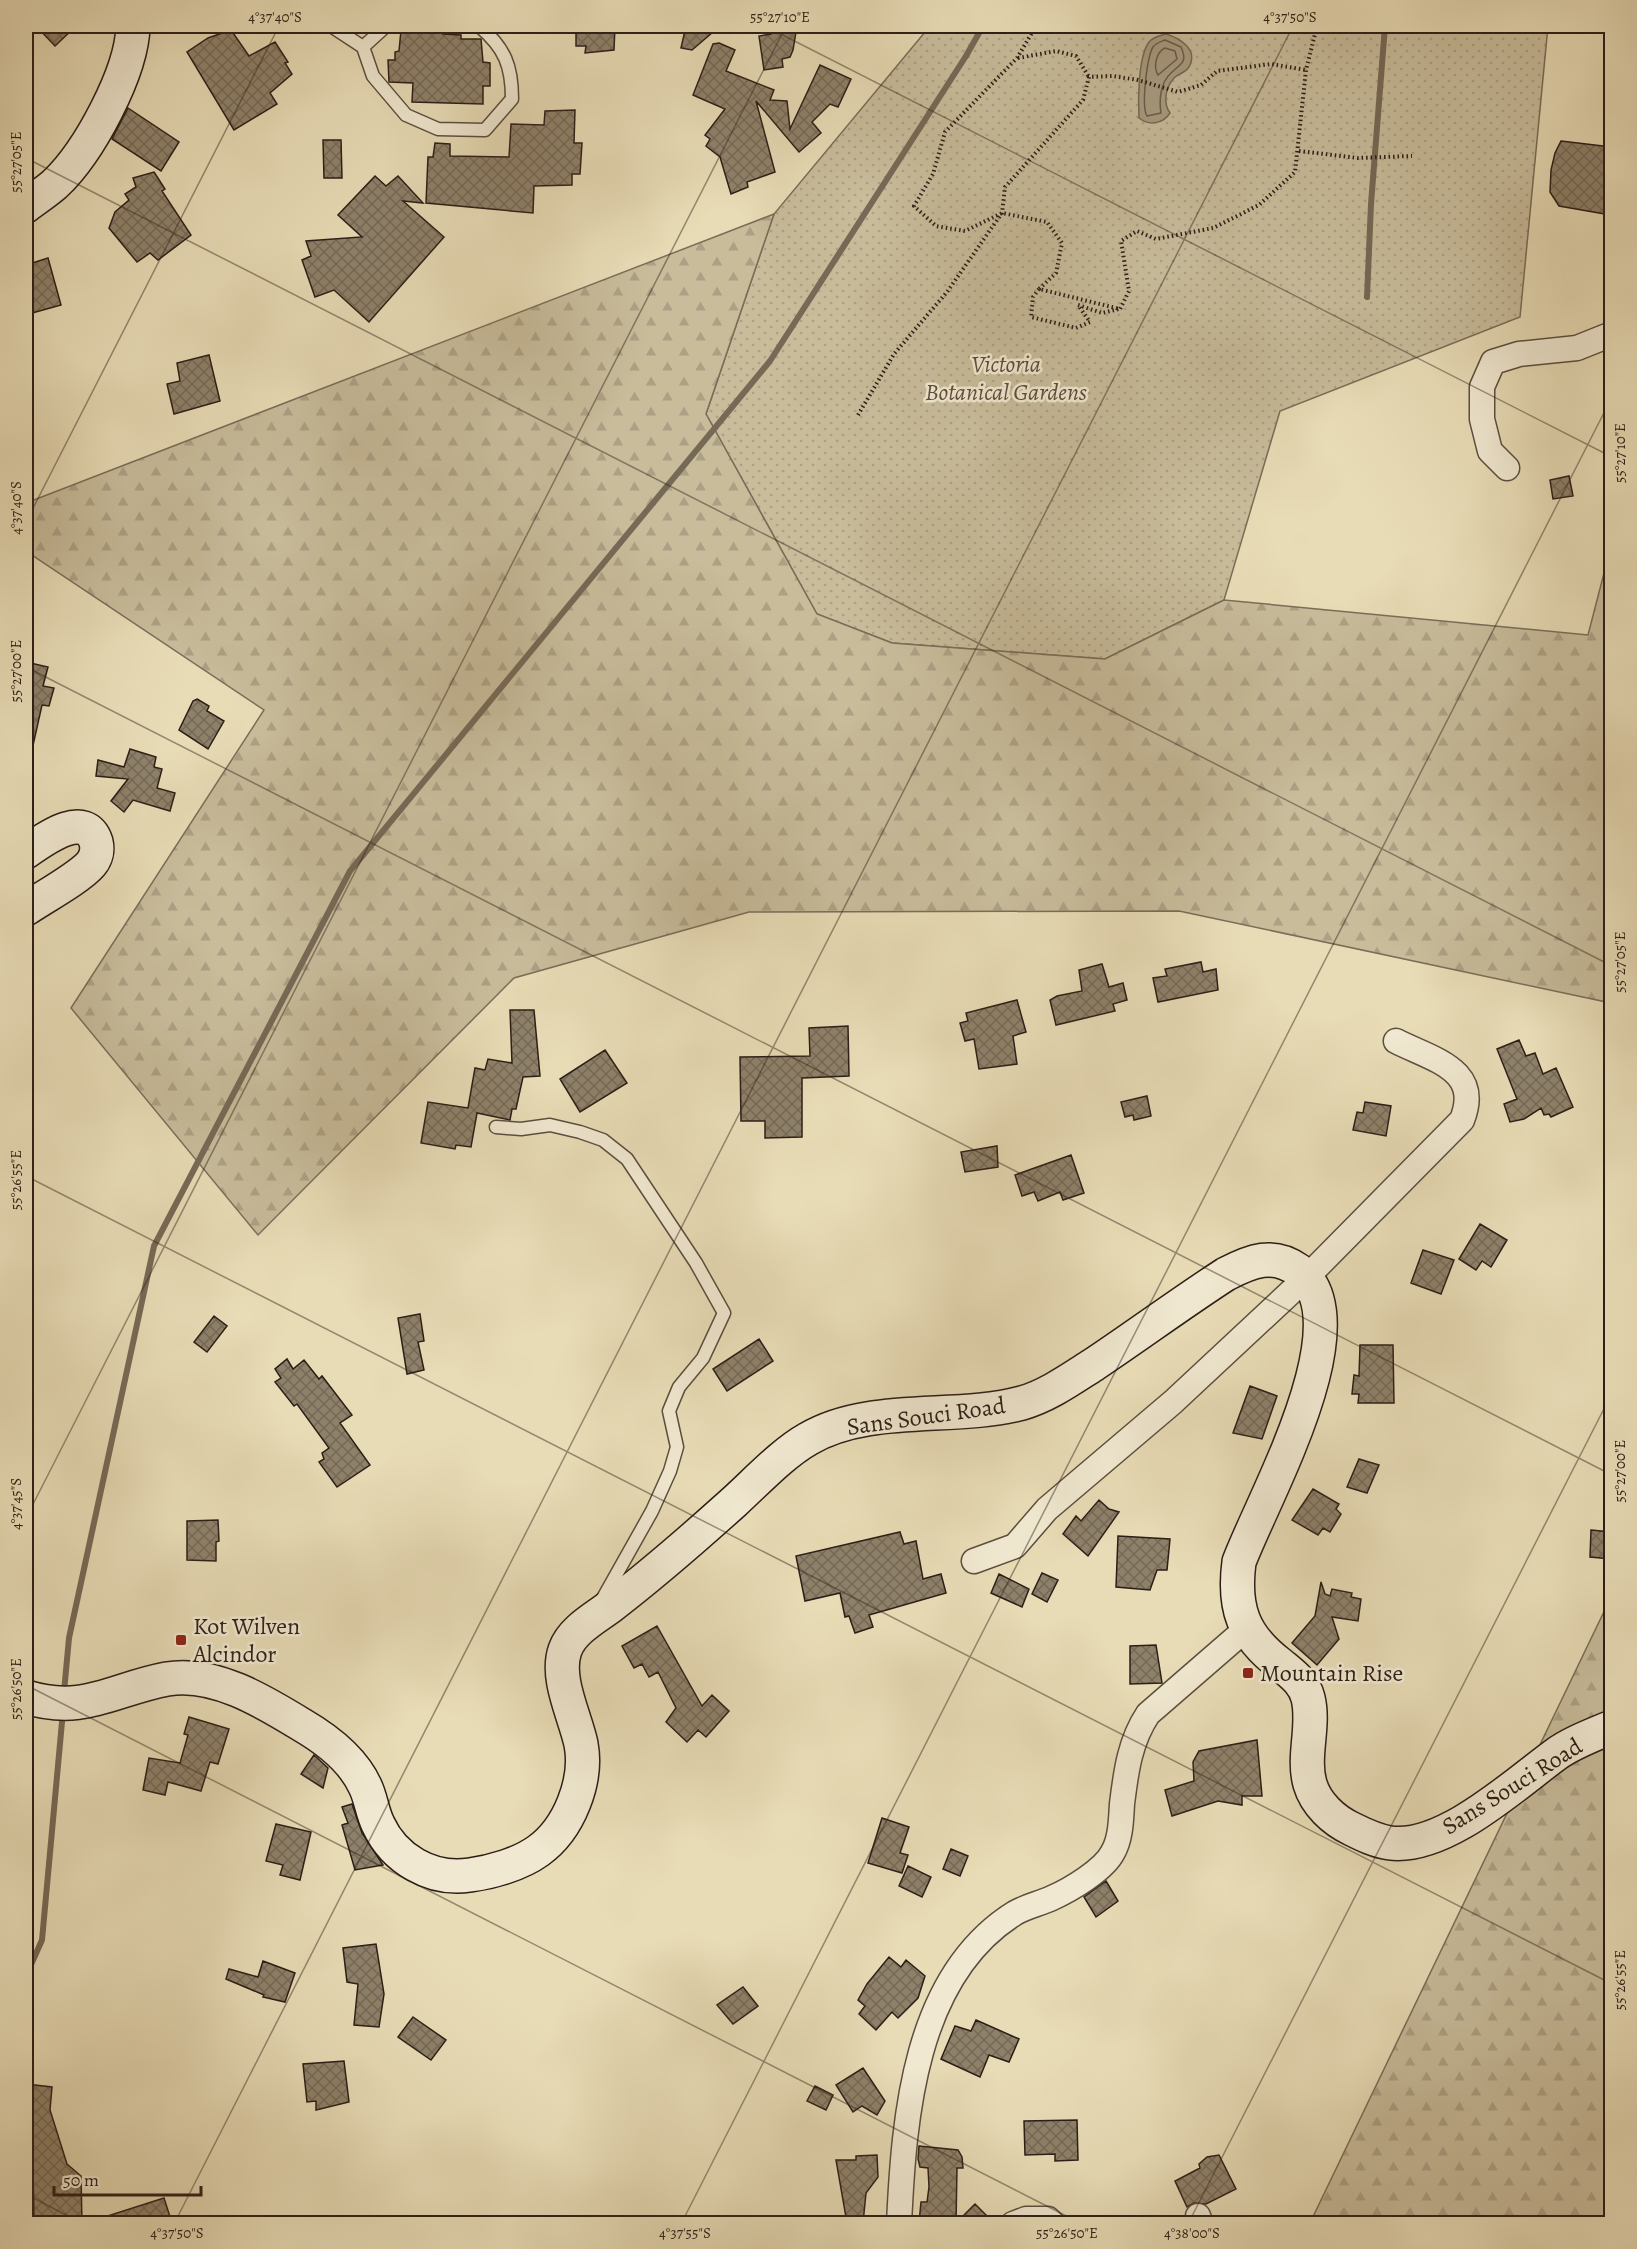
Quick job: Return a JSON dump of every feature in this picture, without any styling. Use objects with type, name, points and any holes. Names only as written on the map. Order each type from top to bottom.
[{"type":"main road","points":[[26,206],[56,183],[94,133],[120,80],[133,26]]},
{"type":"main road","points":[[26,852],[69,827],[82,828],[92,834],[97,844],[97,853],[90,865],[26,909]]},
{"type":"main road","name":"Sans Souci Road","points":[[26,1697],[74,1704],[106,1698],[171,1678],[203,1680],[237,1689],[303,1725],[331,1744],[355,1770],[365,1786],[376,1820],[386,1839],[401,1855],[428,1872],[445,1876],[469,1876],[517,1862],[540,1850],[556,1831],[575,1802],[584,1772],[582,1748],[562,1669],[562,1660],[570,1640],[665,1564],[808,1439],[853,1421],[996,1408],[1027,1402],[1069,1380],[1198,1292],[1251,1260],[1281,1260],[1307,1278],[1318,1296],[1321,1313],[1316,1361],[1302,1413],[1239,1562],[1236,1587],[1246,1629],[1256,1644],[1303,1685],[1310,1713],[1307,1770],[1315,1797],[1336,1820],[1367,1837],[1391,1843],[1416,1841],[1446,1830],[1517,1785],[1557,1754],[1611,1727]]},
{"type":"street","points":[[1508,468],[1490,451],[1482,419],[1482,387],[1493,362],[1519,354],[1577,348],[1611,334]]},
{"type":"street","points":[[974,1561],[1015,1546],[1047,1509],[1173,1402],[1307,1278],[1450,1135],[1462,1120],[1467,1107],[1468,1093],[1459,1073],[1396,1041]]},
{"type":"street","points":[[899,2223],[901,2177],[915,2071],[937,2006],[964,1961],[985,1935],[1031,1904],[1050,1899],[1077,1885],[1113,1853],[1120,1827],[1129,1757],[1137,1731],[1148,1714],[1246,1629]]},
{"type":"street","points":[[1013,2223],[1026,2219],[1048,2219],[1053,2223]]},
{"type":"lane","points":[[331,26],[363,47],[373,76],[406,115],[438,129],[485,130],[512,99],[512,72],[496,40],[479,26]]},
{"type":"lane","points":[[363,47],[386,26]]},
{"type":"lane","points":[[496,1127],[521,1129],[550,1125],[580,1132],[603,1140],[627,1159],[696,1263],[724,1313],[703,1358],[679,1387],[669,1411],[676,1447],[670,1471],[652,1511],[590,1622]]},
{"type":"path","points":[[1036,26],[1017,58],[945,132],[933,174],[914,206],[936,226],[965,231],[1002,213],[1047,222],[1062,243],[1056,273],[1033,297],[1031,317],[1076,328],[1090,322],[1078,304],[1102,313],[1120,309]]},
{"type":"path","points":[[1120,309],[1129,291],[1121,241],[1137,231],[1156,239],[1213,228],[1259,205],[1295,172],[1306,70],[1317,26]]},
{"type":"path","points":[[858,415],[894,354],[947,292],[1002,213],[1005,187],[1083,100],[1089,76],[1076,56],[1056,51],[1017,58]]},
{"type":"path","points":[[1089,76],[1113,76],[1138,80],[1178,92],[1201,85],[1217,71],[1271,64],[1306,70]]},
{"type":"path","points":[[1299,151],[1358,158],[1412,156]]},
{"type":"path","points":[[1039,289],[1120,309]]},
{"type":"green space","name":"Victoria Botanical Gardens","points":[[930,26],[1548,26],[1520,317],[1280,411],[1224,600],[1105,659],[892,643],[817,614],[706,414],[774,214]]},
{"type":"green space","points":[[774,214],[706,414],[817,614],[892,643],[1105,659],[1224,600],[1588,635],[1611,546],[1611,1003],[1179,911],[749,912],[514,978],[258,1235],[71,1008],[264,710],[26,551],[26,503]]},
{"type":"green space","points":[[1611,1597],[1611,2223],[1310,2223]]},
{"type":"water","points":[[1166,34],[1186,45],[1190,50],[1191,61],[1189,67],[1174,78],[1169,86],[1166,100],[1170,113],[1164,120],[1151,123],[1139,118],[1141,68],[1149,42]]},
{"type":"building","points":[[36,26],[76,26],[55,46]]},
{"type":"building","points":[[576,26],[615,26],[614,50],[585,53],[586,46],[576,46]]},
{"type":"building","points":[[686,26],[720,26],[692,50],[681,48]]},
{"type":"building","points":[[771,26],[797,26],[793,50],[790,57],[782,59],[783,67],[764,70],[759,36],[771,34]]},
{"type":"building","points":[[231,30],[249,56],[275,42],[288,62],[285,63],[292,74],[270,93],[277,104],[234,130],[187,52],[208,38]]},
{"type":"building","points":[[401,30],[443,30],[443,34],[461,35],[461,39],[481,39],[483,62],[490,63],[490,86],[483,86],[483,104],[412,102],[413,83],[389,82],[388,60],[395,60],[395,52],[399,51]]},
{"type":"building","points":[[719,43],[735,50],[726,71],[774,90],[770,100],[787,101],[790,129],[820,65],[851,79],[838,107],[830,104],[812,122],[821,133],[799,152],[756,101],[775,172],[747,182],[748,187],[731,194],[720,157],[706,146],[710,139],[705,135],[725,109],[693,95],[713,44]]},
{"type":"building","points":[[128,108],[179,142],[161,171],[112,139]]},
{"type":"building","points":[[575,110],[574,143],[582,143],[580,174],[572,174],[572,185],[534,186],[533,213],[426,203],[428,157],[433,157],[435,143],[450,144],[450,156],[509,157],[511,124],[544,125],[545,111]]},
{"type":"building","points":[[323,140],[341,140],[342,178],[324,178]]},
{"type":"building","points":[[1561,141],[1611,147],[1611,215],[1559,206],[1550,192],[1551,170]]},
{"type":"building","points":[[154,172],[165,189],[162,191],[191,235],[158,260],[150,253],[137,262],[109,228],[115,212],[129,200],[125,194],[136,187],[133,178]]},
{"type":"building","points":[[375,176],[386,186],[398,176],[423,203],[403,201],[444,237],[369,322],[334,290],[315,297],[302,260],[311,256],[306,241],[362,237],[338,215]]},
{"type":"building","points":[[48,258],[61,305],[32,313],[29,302],[26,303],[26,265]]},
{"type":"building","points":[[209,355],[220,401],[174,414],[167,384],[180,381],[177,363]]},
{"type":"building","points":[[1569,476],[1573,496],[1553,499],[1550,480]]},
{"type":"building","points":[[26,662],[48,667],[43,686],[54,688],[49,706],[42,705],[32,750],[26,749]]},
{"type":"building","points":[[197,699],[209,706],[207,711],[224,721],[208,749],[179,730],[193,701]]},
{"type":"building","points":[[130,749],[156,757],[154,767],[162,769],[157,788],[175,793],[170,811],[133,800],[124,812],[111,801],[128,779],[96,776],[98,760],[124,767]]},
{"type":"building","points":[[1201,962],[1203,972],[1216,969],[1218,990],[1158,1002],[1153,978],[1167,976],[1165,969]]},
{"type":"building","points":[[1102,964],[1109,987],[1123,983],[1127,1000],[1113,1004],[1115,1011],[1056,1025],[1050,1000],[1057,996],[1082,991],[1079,970]]},
{"type":"building","points":[[1017,1000],[1026,1032],[1013,1036],[1017,1064],[979,1069],[974,1039],[965,1041],[960,1023],[968,1021],[966,1013]]},
{"type":"building","points":[[510,1010],[534,1010],[540,1076],[523,1077],[516,1109],[512,1109],[510,1120],[477,1113],[471,1147],[456,1145],[455,1149],[421,1143],[428,1102],[468,1108],[475,1068],[485,1070],[488,1059],[512,1063]]},
{"type":"building","points":[[848,1026],[849,1076],[802,1078],[802,1137],[765,1138],[765,1121],[741,1121],[740,1057],[810,1056],[809,1028]]},
{"type":"building","points":[[1519,1040],[1526,1056],[1535,1053],[1543,1074],[1556,1068],[1573,1107],[1551,1117],[1549,1114],[1544,1115],[1541,1108],[1524,1119],[1510,1122],[1504,1104],[1517,1099],[1497,1049]]},
{"type":"building","points":[[605,1050],[627,1083],[580,1112],[560,1079]]},
{"type":"building","points":[[1147,1096],[1151,1116],[1134,1120],[1133,1115],[1125,1117],[1121,1102]]},
{"type":"building","points":[[1365,1102],[1391,1106],[1386,1136],[1353,1130],[1357,1112],[1363,1113]]},
{"type":"building","points":[[997,1146],[998,1167],[965,1172],[961,1152]]},
{"type":"building","points":[[1071,1155],[1084,1193],[1063,1200],[1060,1192],[1038,1201],[1034,1192],[1022,1196],[1015,1175]]},
{"type":"building","points":[[1480,1224],[1507,1240],[1491,1267],[1482,1261],[1476,1270],[1459,1259]]},
{"type":"building","points":[[1423,1250],[1454,1260],[1441,1294],[1411,1283]]},
{"type":"building","points":[[420,1314],[424,1341],[418,1342],[424,1370],[407,1374],[398,1318]]},
{"type":"building","points":[[214,1316],[227,1326],[207,1352],[194,1342]]},
{"type":"building","points":[[759,1339],[773,1361],[727,1391],[713,1369]]},
{"type":"building","points":[[1360,1345],[1393,1345],[1394,1403],[1358,1403],[1359,1394],[1352,1394],[1354,1375],[1359,1376]]},
{"type":"building","points":[[287,1359],[293,1369],[304,1360],[319,1379],[322,1376],[352,1415],[340,1423],[370,1465],[337,1487],[319,1462],[324,1459],[322,1453],[329,1448],[297,1404],[294,1406],[275,1382],[281,1378],[275,1369]]},
{"type":"building","points":[[1250,1386],[1277,1396],[1262,1439],[1233,1433]]},
{"type":"building","points":[[1359,1459],[1379,1465],[1367,1493],[1347,1487]]},
{"type":"building","points":[[1313,1489],[1339,1504],[1336,1509],[1341,1514],[1330,1532],[1323,1528],[1318,1535],[1292,1520]]},
{"type":"building","points":[[1099,1500],[1109,1509],[1119,1512],[1088,1556],[1063,1534],[1076,1516],[1081,1521]]},
{"type":"building","points":[[218,1520],[219,1541],[216,1542],[216,1561],[187,1560],[187,1521]]},
{"type":"building","points":[[1591,1530],[1611,1532],[1611,1559],[1590,1557]]},
{"type":"building","points":[[900,1532],[904,1544],[916,1541],[923,1579],[941,1574],[946,1593],[869,1615],[873,1627],[855,1633],[849,1616],[845,1617],[840,1593],[805,1601],[796,1556]]},
{"type":"building","points":[[1118,1536],[1170,1539],[1167,1570],[1157,1570],[1150,1590],[1116,1587]]},
{"type":"building","points":[[1042,1573],[1058,1580],[1047,1602],[1032,1594]]},
{"type":"building","points":[[999,1574],[1029,1589],[1022,1607],[991,1593]]},
{"type":"building","points":[[1321,1582],[1325,1594],[1330,1596],[1332,1589],[1352,1593],[1351,1597],[1361,1599],[1358,1621],[1332,1617],[1339,1639],[1317,1665],[1292,1643],[1315,1616]]},
{"type":"building","points":[[657,1626],[702,1706],[712,1695],[729,1711],[706,1737],[698,1730],[687,1742],[666,1722],[676,1708],[658,1672],[649,1677],[642,1664],[634,1668],[622,1646]]},
{"type":"building","points":[[1156,1645],[1162,1683],[1130,1684],[1130,1646]]},
{"type":"building","points":[[189,1717],[229,1729],[218,1764],[210,1762],[201,1791],[168,1782],[165,1795],[143,1790],[149,1758],[180,1763],[188,1735],[184,1734]]},
{"type":"building","points":[[1257,1740],[1262,1796],[1242,1796],[1242,1805],[1218,1801],[1172,1816],[1165,1790],[1194,1781],[1193,1762],[1199,1751]]},
{"type":"building","points":[[314,1755],[328,1768],[323,1788],[301,1774]]},
{"type":"building","points":[[352,1804],[362,1833],[383,1865],[355,1870],[342,1825],[348,1823],[342,1807]]},
{"type":"building","points":[[882,1818],[909,1827],[900,1853],[908,1855],[902,1873],[868,1863]]},
{"type":"building","points":[[276,1824],[311,1832],[300,1880],[280,1875],[283,1865],[266,1861]]},
{"type":"building","points":[[951,1849],[968,1856],[960,1876],[943,1869]]},
{"type":"building","points":[[908,1866],[931,1877],[922,1897],[899,1886]]},
{"type":"building","points":[[1106,1881],[1118,1901],[1096,1917],[1084,1897]]},
{"type":"building","points":[[376,1944],[384,1994],[379,2027],[354,2025],[358,1984],[347,1982],[343,1948]]},
{"type":"building","points":[[889,1957],[901,1967],[906,1960],[925,1976],[918,1998],[898,2018],[892,2012],[876,2030],[859,2014],[865,2006],[858,2000],[867,1984]]},
{"type":"building","points":[[263,1961],[295,1973],[285,2002],[263,1997],[264,1995],[226,1979],[229,1969],[258,1977]]},
{"type":"building","points":[[743,1987],[758,2006],[733,2024],[717,2005]]},
{"type":"building","points":[[413,2017],[446,2040],[431,2060],[398,2037]]},
{"type":"building","points":[[976,2020],[1019,2039],[1009,2062],[989,2055],[980,2077],[941,2059],[955,2026],[971,2031]]},
{"type":"building","points":[[344,2061],[349,2102],[316,2110],[316,2101],[307,2102],[303,2064]]},
{"type":"building","points":[[863,2068],[885,2101],[877,2115],[862,2106],[853,2112],[836,2085]]},
{"type":"building","points":[[26,2084],[52,2087],[50,2110],[67,2164],[81,2176],[82,2223],[36,2223],[37,2219],[34,2220],[33,2168],[26,2150]]},
{"type":"building","points":[[815,2086],[833,2095],[826,2110],[807,2101]]},
{"type":"building","points":[[1077,2120],[1078,2160],[1055,2161],[1055,2154],[1025,2155],[1024,2121]]},
{"type":"building","points":[[919,2146],[958,2150],[962,2157],[963,2168],[957,2168],[956,2223],[919,2223],[921,2202],[927,2202],[929,2187],[928,2168],[920,2167],[918,2159]]},
{"type":"building","points":[[877,2155],[878,2177],[866,2193],[863,2223],[847,2223],[836,2160],[856,2160],[856,2156]]},
{"type":"building","points":[[1219,2155],[1236,2189],[1206,2204],[1194,2203],[1187,2207],[1175,2181],[1200,2168],[1199,2164],[1207,2157]]},
{"type":"building","points":[[164,2198],[172,2223],[95,2223],[95,2220]]},
{"type":"building","points":[[975,2204],[994,2223],[956,2223]]},
{"type":"waterway","points":[[64,1692],[69,1638],[154,1246],[350,871],[770,361],[983,26]]},
{"type":"waterway","points":[[1367,297],[1371,204],[1385,26]]},
{"type":"waterway","points":[[26,1976],[42,1940],[63,1711]]},
{"type":"place","name":"Kot Wilven Alcindor","points":[[181,1640]]},
{"type":"place","name":"Mountain Rise","points":[[1248,1673]]}]
